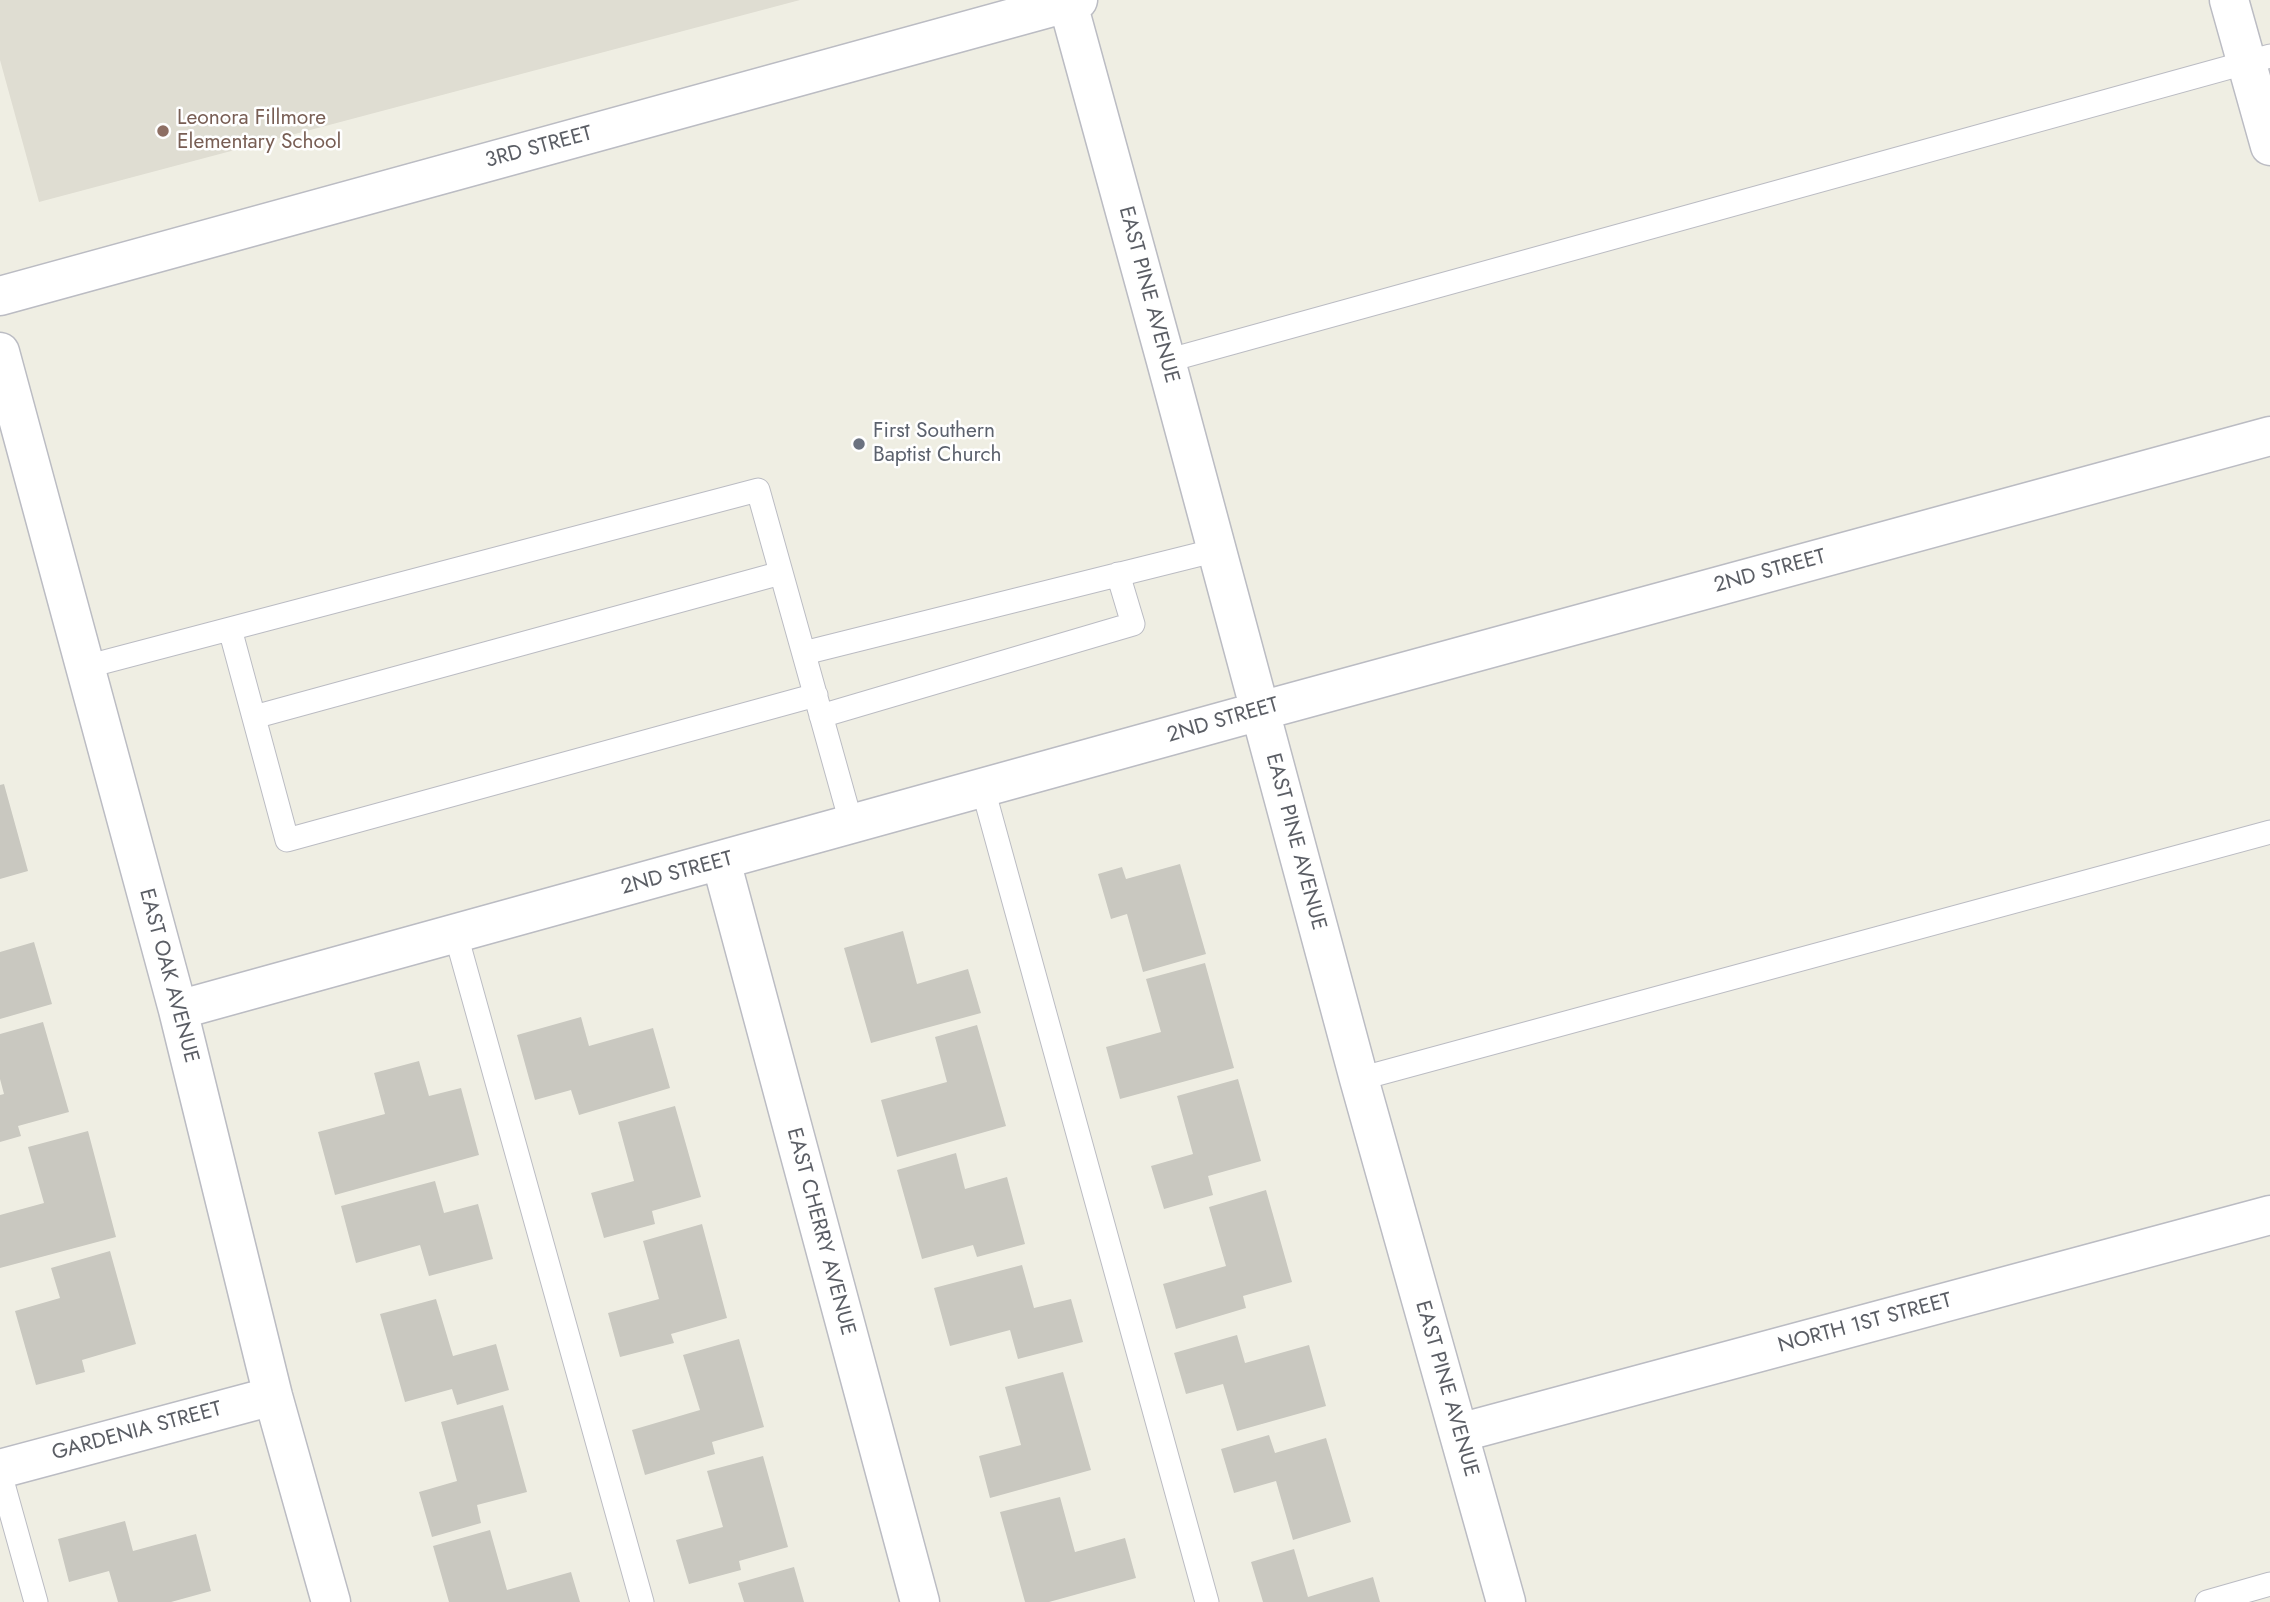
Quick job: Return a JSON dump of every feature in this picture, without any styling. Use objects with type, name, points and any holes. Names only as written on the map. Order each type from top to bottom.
[{"type":"street","points":[[2229,0],[2258,60],[2270,146]]},
{"type":"street","name":"3RD STREET","points":[[0,296],[1071,1]]},
{"type":"street","name":"EAST PINE AVENUE","points":[[1071,1],[1359,1079],[1506,1602]]},
{"type":"street","name":"EAST OAK AVENUE","points":[[0,352],[178,1010],[273,1396],[331,1602]]},
{"type":"street","name":"2ND STREET","points":[[178,1010],[2270,436]]},
{"type":"street","name":"EAST CHERRY AVENUE","points":[[721,861],[920,1602]]},
{"type":"street","name":"NORTH 1ST STREET","points":[[1459,1433],[2270,1215]]},
{"type":"street","name":"GARDENIA STREET","points":[[0,1471],[273,1396]]},
{"type":"lane","points":[[1167,361],[2258,60]]},
{"type":"lane","points":[[85,667],[758,490],[852,826]]},
{"type":"lane","points":[[804,653],[1217,550]]},
{"type":"lane","points":[[254,717],[782,573]]},
{"type":"lane","points":[[230,629],[287,840],[1133,624],[1118,575]]},
{"type":"lane","points":[[983,789],[1207,1602]]},
{"type":"lane","points":[[1359,1079],[2270,831]]},
{"type":"lane","points":[[456,935],[642,1602]]},
{"type":"lane","points":[[0,1471],[36,1602]]},
{"type":"lane","points":[[2207,1602],[2270,1584]]},
{"type":"shaded area","name":"Leonora Fillmore Elementary School","points":[[0,0],[800,0],[39,202],[0,60]]},
{"type":"building","points":[[4,784],[28,871],[0,879],[0,785]]},
{"type":"building","points":[[1180,864],[1206,954],[1143,972],[1127,914],[1111,919],[1098,874],[1122,867],[1126,879]]},
{"type":"building","points":[[903,931],[917,984],[968,969],[981,1013],[871,1043],[844,948]]},
{"type":"building","points":[[34,942],[52,1004],[0,1019],[0,952]]},
{"type":"building","points":[[1205,963],[1234,1068],[1120,1099],[1106,1047],[1161,1032],[1146,979]]},
{"type":"building","points":[[581,1017],[589,1046],[653,1028],[670,1088],[579,1115],[571,1090],[535,1100],[517,1035]]},
{"type":"building","points":[[43,1022],[69,1112],[18,1126],[21,1136],[0,1142],[0,1095],[4,1094],[0,1079],[0,1034]]},
{"type":"building","points":[[977,1025],[1006,1126],[897,1157],[881,1100],[947,1082],[935,1037]]},
{"type":"building","points":[[419,1061],[429,1096],[461,1088],[479,1155],[335,1195],[318,1132],[385,1114],[374,1073]]},
{"type":"building","points":[[1238,1079],[1261,1161],[1208,1176],[1213,1195],[1164,1209],[1151,1166],[1193,1154],[1177,1096]]},
{"type":"building","points":[[675,1106],[701,1197],[652,1211],[655,1224],[604,1238],[591,1193],[634,1181],[618,1122]]},
{"type":"building","points":[[88,1131],[116,1237],[0,1268],[0,1215],[44,1203],[28,1147]]},
{"type":"building","points":[[956,1153],[965,1189],[1007,1177],[1025,1244],[977,1257],[973,1245],[922,1259],[897,1170]]},
{"type":"building","points":[[435,1181],[444,1213],[478,1204],[493,1259],[429,1276],[420,1245],[356,1263],[341,1206]]},
{"type":"building","points":[[1266,1190],[1292,1282],[1243,1296],[1246,1308],[1176,1329],[1163,1284],[1226,1266],[1209,1207]]},
{"type":"building","points":[[702,1224],[727,1318],[671,1334],[674,1343],[620,1357],[608,1313],[659,1299],[643,1241]]},
{"type":"building","points":[[110,1251],[136,1344],[82,1360],[85,1372],[36,1385],[15,1311],[60,1298],[51,1268]]},
{"type":"building","points":[[1022,1265],[1034,1308],[1071,1299],[1083,1342],[1018,1359],[1010,1330],[950,1346],[934,1288]]},
{"type":"building","points":[[436,1299],[453,1356],[496,1344],[509,1390],[457,1405],[452,1389],[405,1402],[380,1314]]},
{"type":"building","points":[[1237,1335],[1245,1363],[1309,1345],[1326,1406],[1237,1431],[1223,1384],[1186,1394],[1174,1353]]},
{"type":"building","points":[[739,1339],[764,1427],[712,1442],[715,1454],[645,1475],[632,1430],[700,1410],[683,1355]]},
{"type":"building","points":[[1063,1372],[1091,1470],[990,1498],[979,1456],[1021,1445],[1005,1387]]},
{"type":"building","points":[[503,1405],[527,1492],[477,1505],[481,1523],[432,1537],[419,1492],[457,1481],[441,1422]]},
{"type":"building","points":[[1269,1435],[1275,1453],[1326,1438],[1351,1522],[1293,1540],[1276,1481],[1234,1493],[1221,1449]]},
{"type":"building","points":[[763,1456],[788,1547],[739,1561],[741,1570],[689,1584],[676,1540],[723,1527],[707,1471]]},
{"type":"building","points":[[1060,1497],[1075,1552],[1125,1538],[1136,1578],[1049,1602],[1025,1602],[1000,1512]]},
{"type":"building","points":[[125,1521],[133,1551],[196,1534],[211,1591],[171,1602],[118,1602],[109,1571],[69,1582],[58,1539]]},
{"type":"building","points":[[490,1530],[507,1590],[571,1572],[580,1602],[449,1602],[433,1546]]},
{"type":"building","points":[[1294,1549],[1308,1597],[1373,1577],[1380,1602],[1263,1602],[1251,1562]]},
{"type":"building","points":[[794,1567],[804,1602],[744,1602],[738,1583]]},
{"type":"place","name":"Leonora Fillmore Elementary School","points":[[163,131]]},
{"type":"place","name":"First Southern Baptist Church","points":[[859,444]]}]
